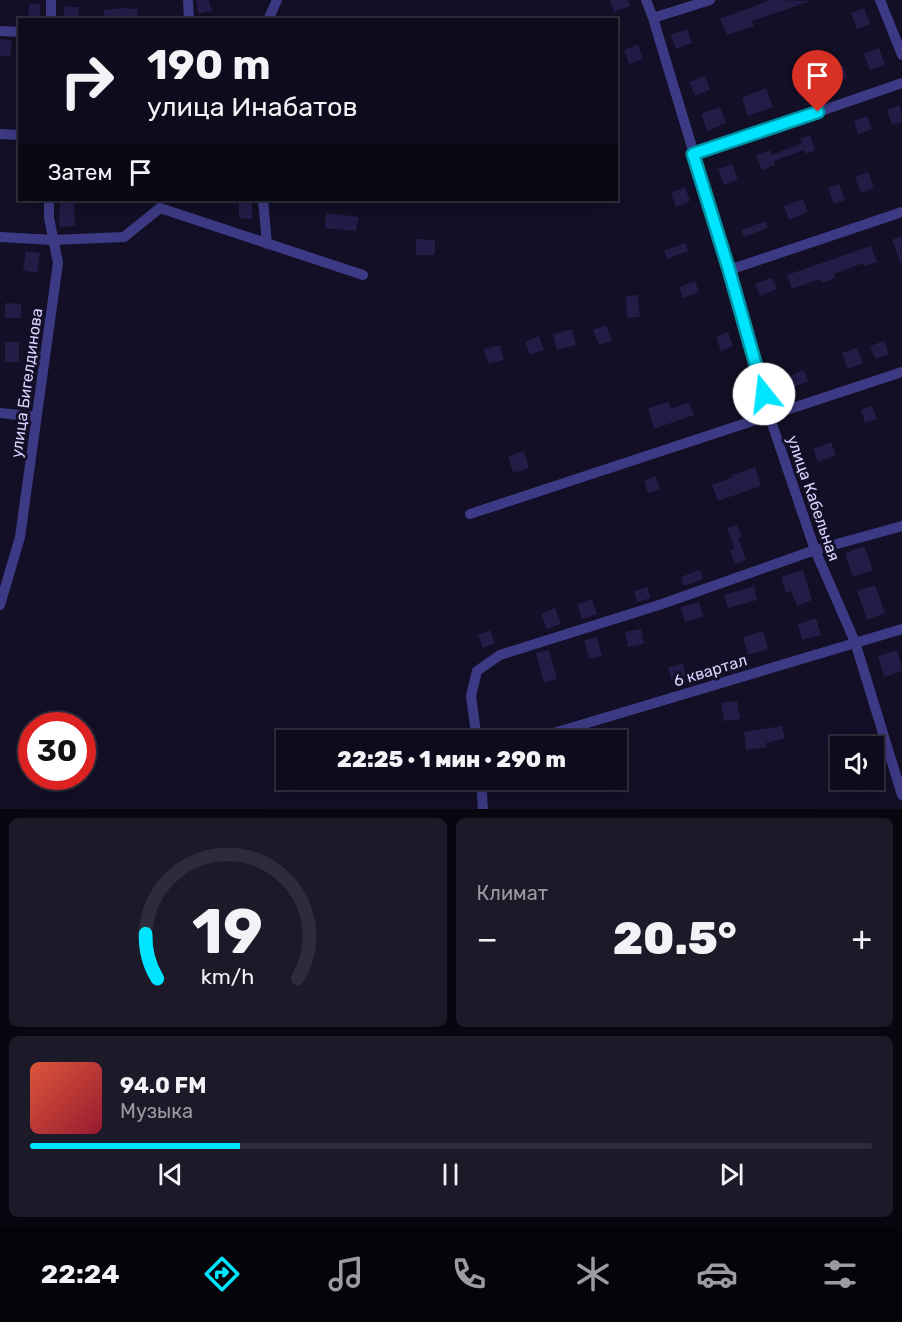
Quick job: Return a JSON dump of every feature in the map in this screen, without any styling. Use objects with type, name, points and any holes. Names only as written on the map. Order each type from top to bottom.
[{"type":"street","points":[[51,0],[51,18]]},
{"type":"street","points":[[188,0],[189,18]]},
{"type":"street","points":[[269,18],[277,0]]},
{"type":"street","name":"улица Кабельная","points":[[646,0],[729,270],[769,415],[815,549],[855,642],[902,795]]},
{"type":"street","points":[[653,18],[710,0]]},
{"type":"street","points":[[880,0],[902,55]]},
{"type":"street","points":[[0,31],[18,32]]},
{"type":"street","points":[[693,154],[902,83]]},
{"type":"street","points":[[0,134],[18,135]]},
{"type":"street","name":"улица Бигелдинова","points":[[0,605],[20,537],[58,263],[49,218],[49,201]]},
{"type":"street","points":[[263,201],[267,244]]},
{"type":"street","points":[[0,237],[53,240],[124,237],[161,204],[267,244],[363,275]]},
{"type":"street","points":[[729,270],[902,212]]},
{"type":"street","points":[[471,514],[902,372]]},
{"type":"street","points":[[0,412],[36,417]]},
{"type":"street","points":[[476,730],[471,696],[477,670],[500,655],[662,604],[815,549],[902,526]]},
{"type":"street","name":"6 квартал","points":[[563,730],[902,629]]},
{"type":"street","points":[[482,790],[483,809]]},
{"type":"building","points":[[196,0],[209,0],[212,11],[198,14]]},
{"type":"building","points":[[610,0],[628,0],[630,6],[614,12]]},
{"type":"building","points":[[770,0],[811,1],[752,21],[754,26],[727,35],[720,19]]},
{"type":"building","points":[[29,4],[40,4],[40,18],[28,18]]},
{"type":"building","points":[[65,6],[79,7],[78,18],[63,18]]},
{"type":"building","points":[[864,8],[870,24],[857,29],[851,13]]},
{"type":"building","points":[[138,9],[137,18],[103,18],[104,10]]},
{"type":"building","points":[[687,29],[692,43],[676,49],[671,35]]},
{"type":"building","points":[[0,39],[12,40],[10,57],[0,56]]},
{"type":"building","points":[[638,44],[643,59],[629,64],[624,50]]},
{"type":"building","points":[[879,48],[885,65],[870,70],[864,54]]},
{"type":"building","points":[[843,65],[848,78],[832,84],[827,71]]},
{"type":"building","points":[[705,76],[710,90],[695,96],[689,82]]},
{"type":"building","points":[[809,76],[815,91],[800,97],[794,82]]},
{"type":"building","points":[[766,88],[773,107],[748,116],[742,98]]},
{"type":"building","points":[[900,105],[902,122],[892,125],[887,110]]},
{"type":"building","points":[[720,107],[726,123],[707,131],[701,114]]},
{"type":"building","points":[[867,116],[872,129],[858,134],[854,121]]},
{"type":"building","points":[[810,135],[815,150],[806,154],[804,150],[774,161],[775,165],[762,170],[756,155],[770,150],[772,155],[802,143],[800,139]]},
{"type":"building","points":[[732,164],[738,180],[724,185],[718,169]]},
{"type":"building","points":[[868,172],[874,188],[861,193],[855,177]]},
{"type":"building","points":[[839,184],[845,200],[834,204],[828,188]]},
{"type":"building","points":[[685,187],[690,201],[676,207],[671,193]]},
{"type":"building","points":[[803,199],[808,212],[789,220],[784,206]]},
{"type":"building","points":[[60,201],[74,201],[75,226],[59,227]]},
{"type":"building","points":[[239,202],[252,202],[252,219],[239,218]]},
{"type":"building","points":[[326,213],[359,217],[356,231],[325,228]]},
{"type":"building","points":[[766,221],[768,228],[744,237],[741,230]]},
{"type":"building","points":[[902,236],[902,265],[901,265],[892,240]]},
{"type":"building","points":[[416,239],[435,240],[435,255],[416,255]]},
{"type":"building","points":[[685,243],[688,251],[667,259],[664,251]]},
{"type":"building","points":[[871,246],[877,262],[864,266],[863,263],[834,274],[835,278],[822,283],[820,279],[792,289],[787,275]]},
{"type":"building","points":[[26,251],[40,253],[37,273],[23,270]]},
{"type":"building","points":[[772,278],[777,289],[760,296],[755,284]]},
{"type":"building","points":[[695,281],[699,292],[683,298],[679,287]]},
{"type":"building","points":[[638,295],[640,317],[627,318],[626,296]]},
{"type":"building","points":[[5,303],[21,304],[21,318],[5,318]]},
{"type":"building","points":[[606,325],[612,340],[599,345],[593,330]]},
{"type":"building","points":[[572,329],[576,345],[557,350],[553,334]]},
{"type":"building","points":[[728,332],[733,346],[721,351],[716,337]]},
{"type":"building","points":[[539,336],[544,350],[530,355],[525,342]]},
{"type":"building","points":[[884,341],[889,354],[875,359],[870,346]]},
{"type":"building","points":[[5,342],[19,342],[19,362],[5,362]]},
{"type":"building","points":[[500,345],[504,360],[488,364],[484,349]]},
{"type":"building","points":[[857,348],[863,363],[848,369],[842,353]]},
{"type":"building","points":[[804,370],[808,381],[794,387],[790,376]]},
{"type":"building","points":[[669,402],[671,409],[689,402],[694,415],[654,429],[648,408]]},
{"type":"building","points":[[872,406],[877,419],[865,423],[861,410]]},
{"type":"building","points":[[831,442],[836,455],[818,462],[813,449]]},
{"type":"building","points":[[524,451],[529,468],[513,473],[508,456]]},
{"type":"building","points":[[755,467],[761,486],[718,501],[712,485]]},
{"type":"building","points":[[656,476],[660,489],[648,493],[644,481]]},
{"type":"building","points":[[737,525],[742,537],[738,538],[746,560],[735,564],[730,550],[735,549],[727,528]]},
{"type":"building","points":[[864,546],[873,570],[853,577],[845,553]]},
{"type":"building","points":[[700,570],[703,579],[684,586],[681,577]]},
{"type":"building","points":[[803,570],[812,600],[797,606],[791,591],[786,593],[781,577]]},
{"type":"building","points":[[875,585],[885,613],[867,620],[857,591]]},
{"type":"building","points":[[754,586],[757,600],[728,608],[724,595]]},
{"type":"building","points":[[647,587],[651,598],[637,602],[634,591]]},
{"type":"building","points":[[592,599],[597,614],[582,619],[577,604]]},
{"type":"building","points":[[699,602],[703,617],[685,622],[681,607]]},
{"type":"building","points":[[555,608],[561,624],[547,629],[541,614]]},
{"type":"building","points":[[816,618],[821,635],[802,640],[798,624]]},
{"type":"building","points":[[641,629],[644,644],[628,647],[625,632]]},
{"type":"building","points":[[490,630],[495,643],[483,648],[478,635]]},
{"type":"building","points":[[763,631],[768,649],[748,655],[743,637]]},
{"type":"building","points":[[597,637],[602,656],[589,659],[584,640]]},
{"type":"building","points":[[549,650],[557,679],[544,683],[536,653]]},
{"type":"building","points":[[897,650],[902,671],[884,677],[878,656]]},
{"type":"building","points":[[683,663],[687,680],[673,684],[668,668]]},
{"type":"building","points":[[737,701],[740,719],[724,721],[721,703]]},
{"type":"building","points":[[782,726],[785,738],[766,743],[767,747],[746,750],[744,732]]},
{"type":"route","points":[[764,394],[693,154],[818,112]]}]
